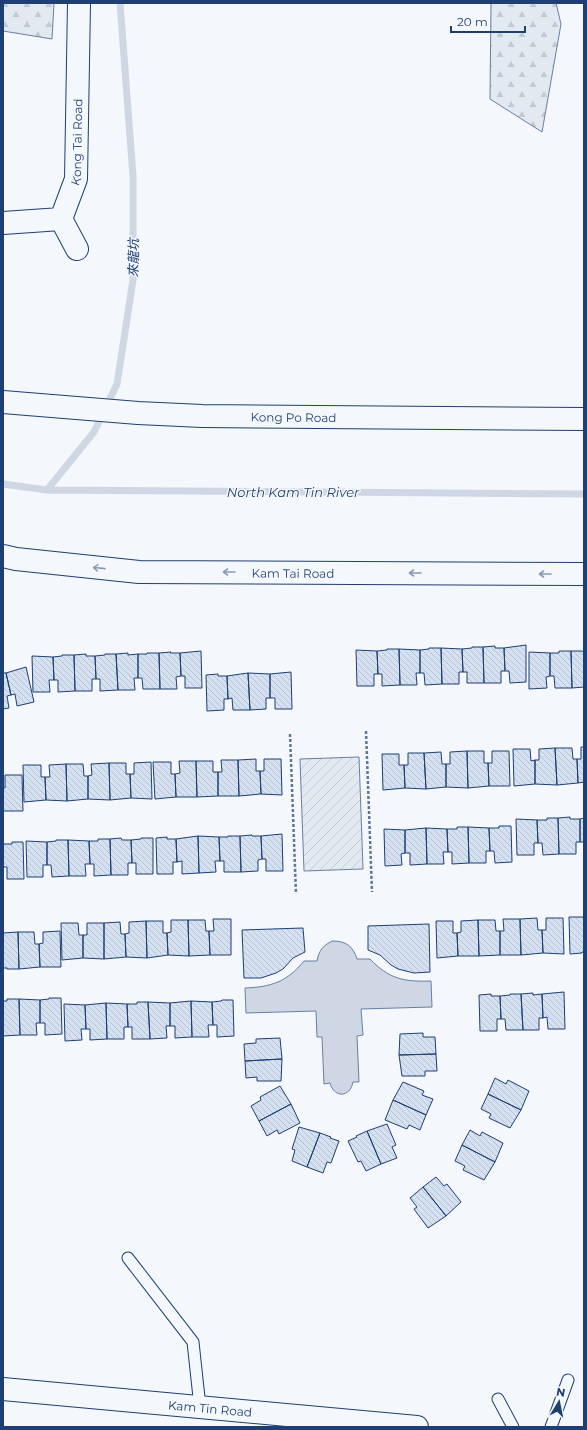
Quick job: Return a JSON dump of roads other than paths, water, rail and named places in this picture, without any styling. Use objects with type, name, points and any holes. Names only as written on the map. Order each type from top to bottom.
[{"type":"street","name":"Kong Tai Road","points":[[61,220],[76,179],[78,3]]},
{"type":"street","points":[[3,223],[61,220],[77,249]]},
{"type":"street","name":"Kong Po Road","points":[[3,402],[138,414],[267,417],[584,419]]},
{"type":"street","name":"Kam Tai Road","points":[[3,556],[16,559],[140,572],[584,574]]},
{"type":"street","name":"Kam Tin Road","points":[[3,1389],[200,1407],[270,1420],[417,1427]]},
{"type":"lane","points":[[128,1258],[193,1342],[200,1407]]},
{"type":"lane","points":[[551,1427],[568,1380]]},
{"type":"lane","points":[[498,1399],[513,1427]]},
{"type":"waterway","name":"來龍坑","points":[[47,490],[94,432],[117,384],[133,280],[133,176],[120,3]]},
{"type":"waterway","name":"North Kam Tin River","points":[[3,484],[47,490],[584,494]]}]
